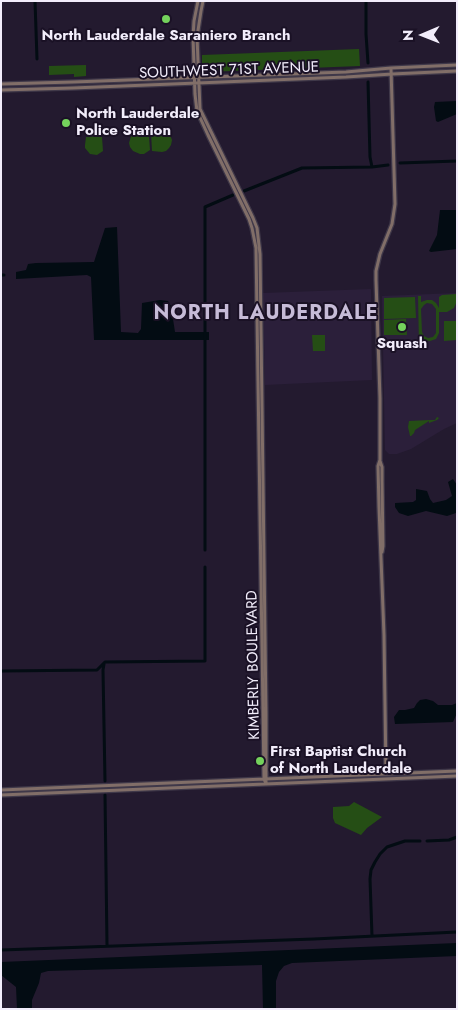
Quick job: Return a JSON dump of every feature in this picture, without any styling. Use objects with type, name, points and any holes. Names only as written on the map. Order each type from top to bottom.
[{"type":"street","name":"KIMBERLY BOULEVARD","points":[[198,1],[193,37],[197,111],[249,219],[255,240],[266,784]]},
{"type":"street","name":"KIMBERLY BOULEVARD","points":[[203,1],[198,37],[198,77],[203,117],[258,234],[262,381],[261,511]]},
{"type":"street","name":"SOUTHWEST 71ST AVENUE","points":[[1,84],[346,72],[391,68],[456,68]]},
{"type":"street","points":[[386,774],[382,553],[380,547],[378,474],[380,460],[376,271],[380,254],[392,224],[395,204],[391,68]]},
{"type":"street","name":"SOUTHWEST 71ST AVENUE","points":[[1,90],[346,77],[442,72],[456,68]]},
{"type":"street","points":[[258,359],[262,381]]},
{"type":"street","points":[[1,790],[457,771]]},
{"type":"street","points":[[1,795],[457,776]]},
{"type":"shaded area","points":[[457,101],[457,114],[438,122],[436,121],[435,102]]},
{"type":"shaded area","points":[[440,210],[457,210],[457,249],[431,252],[429,251],[437,235]]},
{"type":"shaded area","points":[[117,227],[121,332],[138,333],[141,329],[142,303],[160,300],[168,301],[171,306],[175,332],[209,332],[209,340],[94,340],[91,277],[87,275],[16,279],[16,272],[26,270],[28,264],[94,262],[105,228]]},
{"type":"shaded area","points":[[371,289],[372,380],[265,385],[263,293]]},
{"type":"shaded area","points":[[457,293],[457,423],[411,449],[397,454],[389,454],[385,450],[382,296]]},
{"type":"shaded area","points":[[453,479],[457,485],[456,513],[447,516],[426,511],[408,516],[399,513],[395,507],[395,503],[413,502],[416,500],[416,489],[427,491],[433,503],[446,500],[452,496],[448,482]]},
{"type":"shaded area","points":[[426,699],[438,705],[457,703],[457,713],[453,722],[395,724],[394,717],[399,710],[414,708],[420,700]]},
{"type":"shaded area","points":[[457,943],[457,956],[292,963],[284,966],[279,972],[276,981],[276,1009],[263,1009],[262,965],[48,971],[41,973],[32,1000],[32,1009],[17,1009],[16,987],[1,975],[1,962]]},
{"type":"green space","points":[[359,49],[360,66],[206,72],[202,69],[202,55]]},
{"type":"green space","points":[[86,65],[86,76],[74,77],[74,74],[49,75],[49,66]]},
{"type":"green space","points":[[169,132],[172,140],[169,148],[162,152],[152,151],[151,133]]},
{"type":"green space","points":[[146,134],[149,136],[150,150],[144,154],[133,151],[129,143],[131,136]]},
{"type":"green space","points":[[101,136],[103,151],[97,155],[90,154],[85,148],[86,137]]},
{"type":"green space","points":[[456,294],[457,301],[454,308],[447,312],[439,312],[439,333],[436,339],[430,341],[422,340],[422,345],[419,346],[418,296],[421,296],[421,302],[432,300],[439,308],[439,297]],"holes":[[[427,303],[432,304],[436,309],[436,333],[433,337],[428,338],[422,332],[421,309]]]},
{"type":"green space","points":[[415,297],[416,318],[384,319],[384,298]]},
{"type":"green space","points":[[406,319],[407,335],[384,335],[384,320]]},
{"type":"green space","points":[[444,321],[457,321],[457,340],[444,341]]},
{"type":"green space","points":[[312,335],[325,335],[325,351],[313,351]]},
{"type":"green space","points":[[437,417],[439,418],[437,420],[429,423],[429,421],[415,430],[410,436],[409,421],[435,420]]},
{"type":"green space","points":[[354,802],[382,817],[361,835],[335,823],[333,818],[333,807],[349,806]]},
{"type":"waterway","points":[[35,1],[37,59]]},
{"type":"waterway","points":[[366,1],[368,63]]},
{"type":"waterway","points":[[368,82],[370,157],[372,167],[388,165]]},
{"type":"waterway","points":[[400,163],[457,161]]},
{"type":"waterway","points":[[244,191],[302,168],[372,167]]},
{"type":"waterway","points":[[205,550],[205,207],[233,195]]},
{"type":"waterway","points":[[1,671],[97,670],[105,662],[205,661],[205,567]]},
{"type":"waterway","points":[[104,664],[105,781]]},
{"type":"waterway","points":[[105,795],[107,945]]},
{"type":"waterway","points":[[427,841],[449,840],[457,837]]},
{"type":"waterway","points":[[372,936],[370,879],[371,870],[375,862],[387,847],[405,841],[420,841]]},
{"type":"waterway","points":[[1,950],[457,932]]},
{"type":"place","name":"North Lauderdale Saraniero Branch","points":[[166,19]]},
{"type":"place","name":"North Lauderdale Police Station","points":[[66,123]]},
{"type":"place","name":"Squash","points":[[402,327]]},
{"type":"place","name":"First Baptist Church of North Lauderdale","points":[[260,761]]},
{"type":"district","name":"NORTH LAUDERDALE","points":[[266,314]]}]
